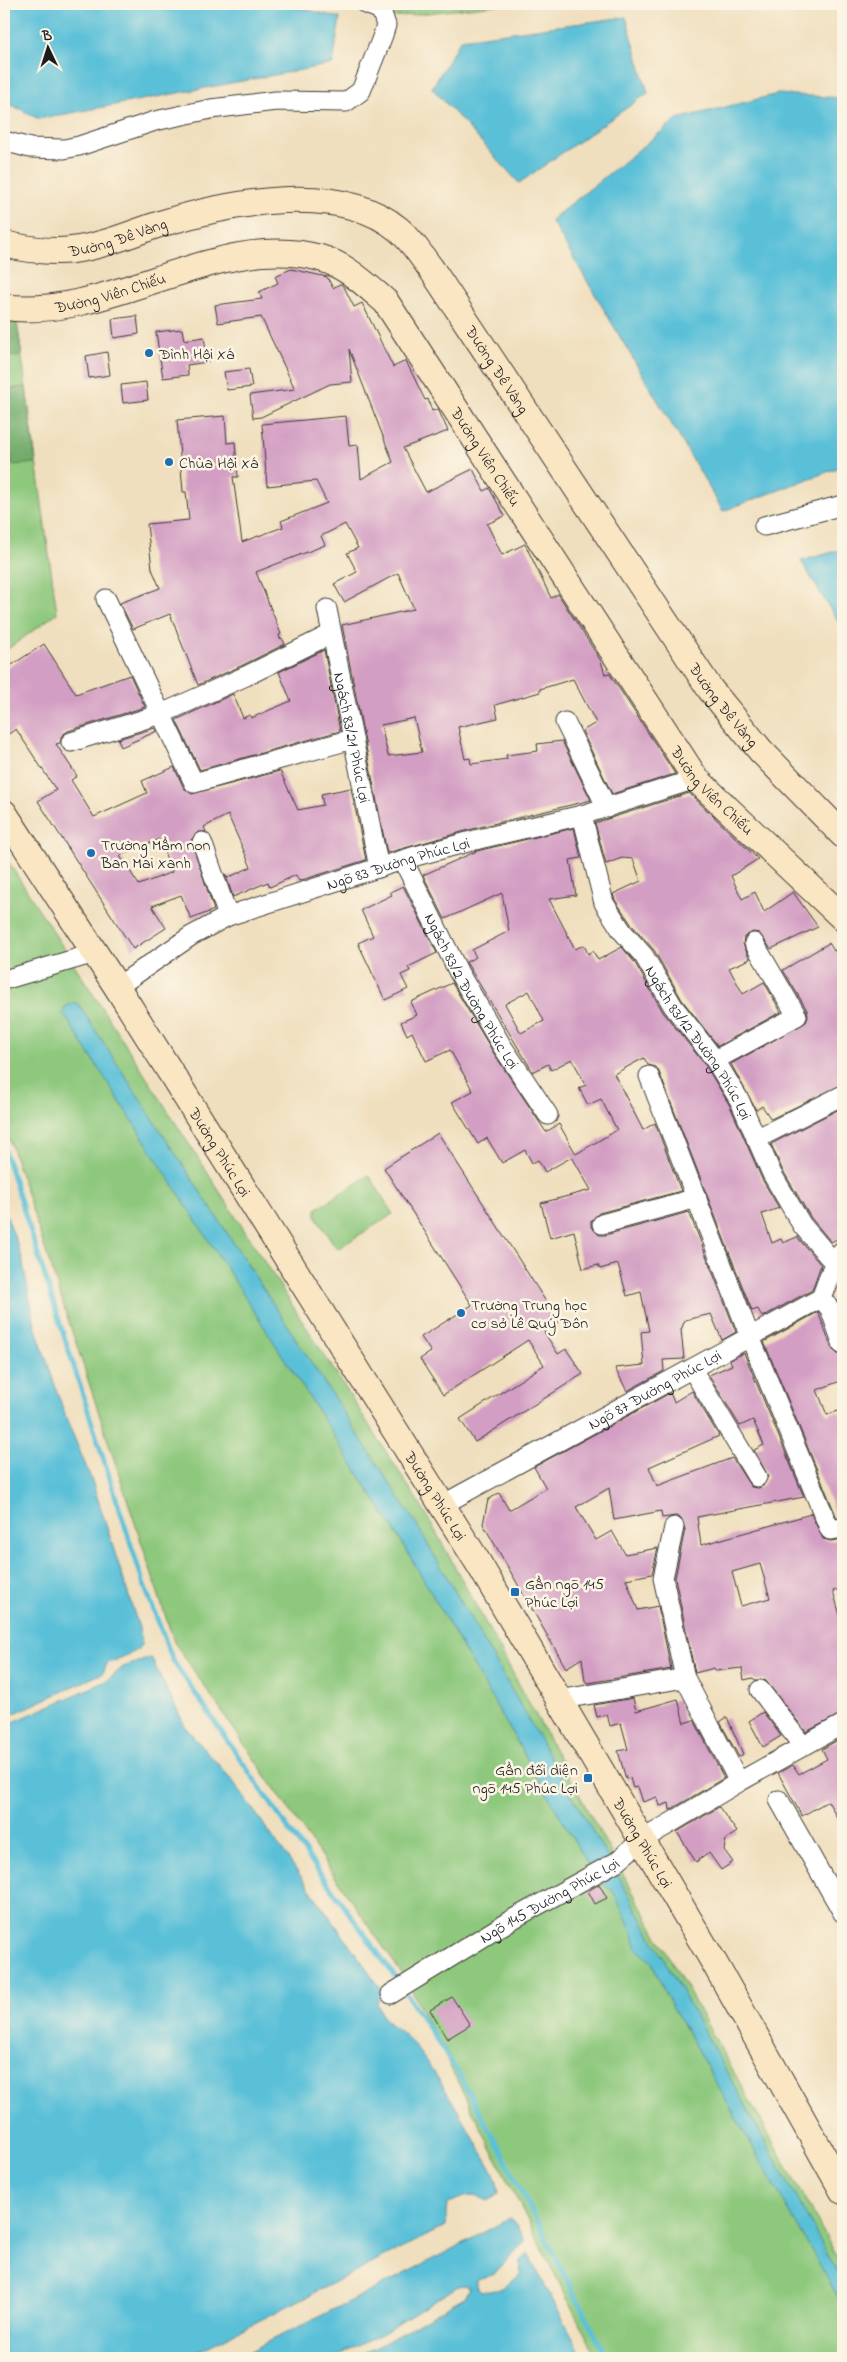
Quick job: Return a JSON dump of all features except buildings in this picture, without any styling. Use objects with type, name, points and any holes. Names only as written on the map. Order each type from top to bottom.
[{"type":"street","points":[[4,141],[30,148],[64,149],[79,146],[155,121],[211,108],[276,101],[346,102],[361,91],[386,25],[381,10],[366,4]]},
{"type":"street","name":"Đường Đê Vàng","points":[[4,244],[28,249],[70,250],[112,242],[162,224],[213,209],[277,200],[316,199],[348,205],[373,214],[397,228],[414,245],[432,270],[710,689],[761,751],[843,835]]},
{"type":"street","name":"Đường Viên Chiếu","points":[[4,307],[16,309],[57,305],[101,297],[184,271],[234,258],[276,252],[320,258],[357,277],[386,302],[696,779],[843,918]]},
{"type":"street","points":[[764,526],[843,504]]},
{"type":"street","points":[[106,599],[194,783],[353,738]]},
{"type":"street","name":"Ngách 83/21 Phúc Lợi","points":[[327,608],[379,868]]},
{"type":"street","points":[[72,742],[161,714],[246,676],[331,634]]},
{"type":"street","points":[[565,722],[607,808]]},
{"type":"street","name":"Ngõ 83 Đường Phúc Lợi","points":[[117,987],[191,936],[228,916],[403,860],[479,839],[582,815],[696,779]]},
{"type":"street","name":"Đường Phúc Lợi","points":[[4,813],[117,987],[442,1505],[715,1964],[843,2191]]},
{"type":"street","name":"Ngách 83/12 Đường Phúc Lợi","points":[[582,815],[604,903],[622,931],[644,956],[673,1006],[715,1060],[740,1101],[772,1174],[802,1225],[828,1257],[840,1254]]},
{"type":"street","points":[[202,842],[228,916]]},
{"type":"street","name":"Ngách 83/2 Đường Phúc Lợi","points":[[403,860],[459,973],[502,1046],[548,1115]]},
{"type":"street","points":[[715,1060],[797,1016],[754,943]]},
{"type":"street","points":[[4,980],[95,953]]},
{"type":"street","points":[[649,1076],[750,1337],[830,1530],[843,1528]]},
{"type":"street","points":[[756,1139],[843,1094]]},
{"type":"street","points":[[602,1224],[697,1198]]},
{"type":"street","points":[[840,1254],[821,1298],[830,1309],[843,1345]]},
{"type":"street","name":"Ngõ 87 Đường Phúc Lợi","points":[[442,1505],[821,1298]]},
{"type":"street","points":[[692,1369],[757,1477]]},
{"type":"street","points":[[674,1527],[663,1578],[685,1678],[739,1782]]},
{"type":"street","points":[[558,1700],[685,1678]]},
{"type":"street","points":[[760,1690],[803,1746]]},
{"type":"street","name":"Ngõ 145 Đường Phúc Lợi","points":[[398,1989],[511,1920],[616,1862],[642,1840],[739,1782],[843,1724]]},
{"type":"street","points":[[779,1800],[843,1913]]},
{"type":"green space","points":[[365,4],[504,4],[385,18]]},
{"type":"green space","points":[[4,322],[17,322],[57,613],[4,652]]},
{"type":"green space","points":[[4,322],[17,322],[22,356],[4,357]]},
{"type":"green space","points":[[26,387],[36,463],[12,465],[11,456],[4,449],[4,389]]},
{"type":"green space","points":[[4,855],[426,1514],[616,1862],[843,2267],[843,2358],[597,2358],[408,1983],[174,1642],[4,1124]]},
{"type":"green space","points":[[369,1175],[393,1214],[337,1249],[316,1217],[316,1209]]},
{"type":"water","points":[[4,4],[285,4],[340,18],[333,64],[39,119],[4,101]]},
{"type":"water","points":[[626,17],[648,93],[519,183],[432,88],[461,39]]},
{"type":"water","points":[[778,94],[843,98],[843,466],[723,511],[551,220],[677,119]]},
{"type":"water","points":[[843,549],[843,630],[801,561]]},
{"type":"water","points":[[75,1002],[79,1005],[418,1527],[607,1856],[843,2282],[843,2306],[666,1995],[652,1962],[637,1949],[631,1929],[613,1891],[601,1883],[591,1870],[400,1539],[63,1013],[65,1007]]},
{"type":"water","points":[[4,1208],[22,1258],[35,1326],[65,1415],[92,1481],[139,1628],[142,1644],[136,1651],[107,1664],[103,1673],[4,1718]]},
{"type":"water","points":[[151,1658],[186,1728],[232,1780],[382,1990],[377,2003],[384,2018],[406,2036],[439,2079],[492,2169],[497,2181],[499,2194],[487,2201],[482,2198],[468,2196],[448,2204],[446,2226],[188,2358],[4,2358],[4,1726],[107,1681],[123,1667]]},
{"type":"water","points":[[510,2218],[514,2221],[525,2241],[493,2275],[476,2279],[476,2287],[481,2290],[492,2291],[510,2282],[520,2275],[521,2261],[528,2254],[584,2358],[352,2358],[379,2346],[466,2296],[470,2288],[466,2285],[458,2286],[385,2332],[334,2358],[236,2358],[408,2272]]},
{"type":"waterway","points":[[4,1149],[143,1582],[173,1661],[289,1830],[396,1978],[457,2071],[502,2153],[607,2358]]},
{"type":"place","name":"Đình Hội Xá","points":[[149,353]]},
{"type":"place","name":"Chùa Hội Xá","points":[[169,462]]},
{"type":"place","name":"Trường Mầm non Ban Mai Xanh","points":[[91,853]]},
{"type":"place","name":"Trường Trung học cơ sở Lê Quý Đôn","points":[[461,1313]]},
{"type":"place","name":"Gần ngõ 145 Phúc Lợi","points":[[515,1592]]},
{"type":"place","name":"Gần đối diện ngõ 145 Phúc Lợi","points":[[588,1778]]}]
